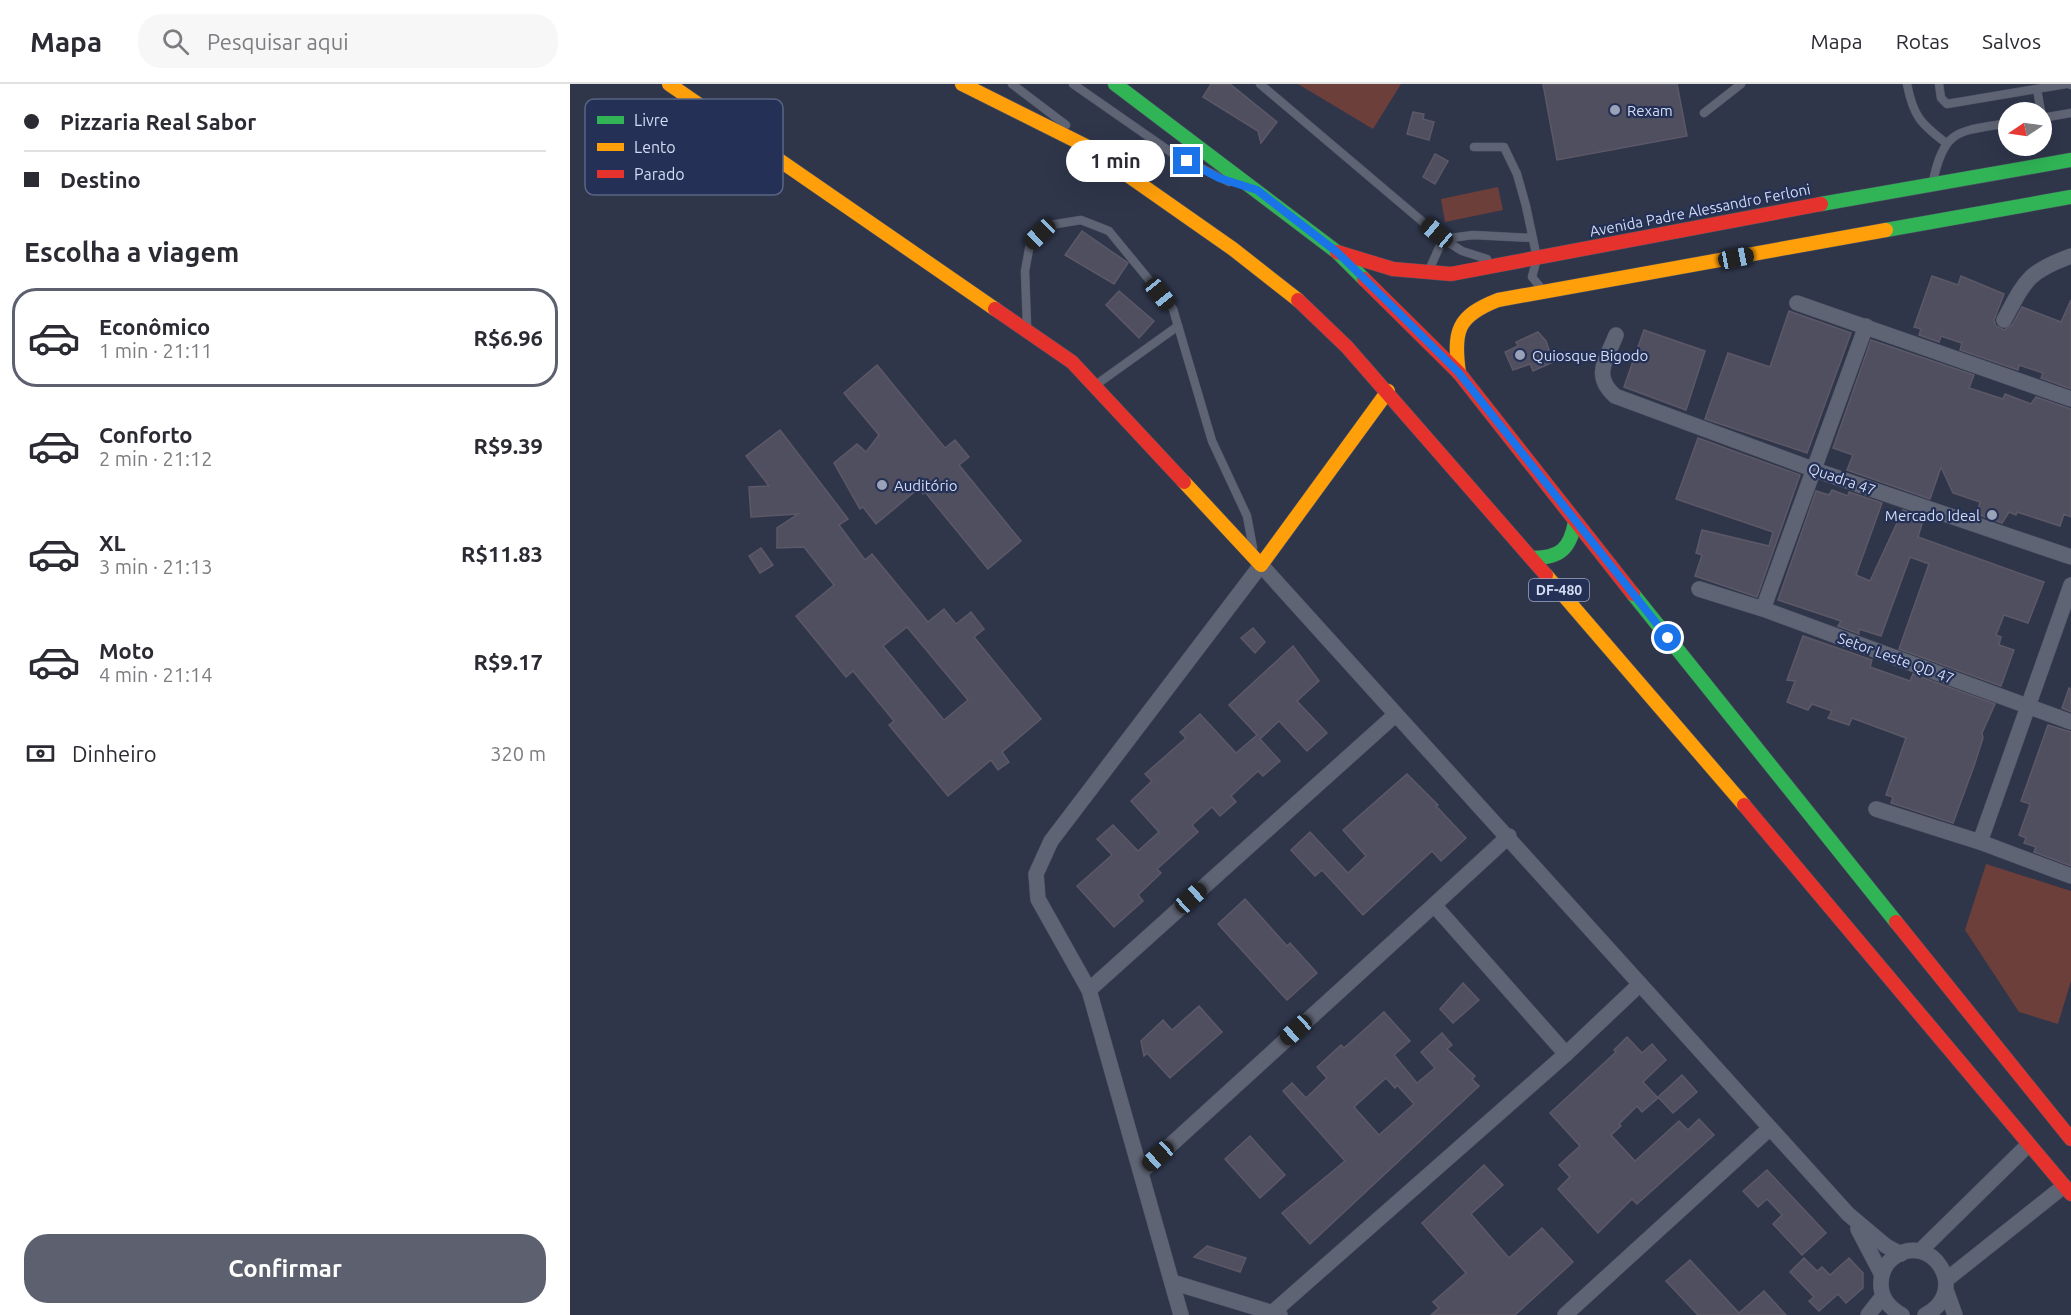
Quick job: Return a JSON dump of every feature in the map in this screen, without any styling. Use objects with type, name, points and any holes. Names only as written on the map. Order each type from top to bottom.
[{"type":"main road","points":[[669,84],[691,99]]},
{"type":"main road","name":"DF-480","points":[[962,84],[1086,146],[1233,249],[1304,305],[1347,347],[1388,391],[1721,778],[2068,1190]]},
{"type":"main road","points":[[1115,84],[1337,252],[1459,373],[1575,522],[2071,1138]]},
{"type":"main road","points":[[783,162],[1072,362],[1257,560],[1388,391]]},
{"type":"main road","points":[[1459,373],[1456,334],[1460,321],[1469,313],[1498,300],[2071,196],[2067,169]]},
{"type":"main road","name":"Avenida Padre Alessandro Ferloni","points":[[1337,252],[1384,270],[1427,275],[1452,274],[1773,212],[1932,186],[2067,169]]},
{"type":"main road","points":[[1866,198],[1877,212],[1874,233]]},
{"type":"main road","points":[[1532,558],[1549,558],[1565,551],[1573,536],[1575,522]]},
{"type":"main road","points":[[1930,1028],[1930,1013],[1939,1005],[1963,1004]]},
{"type":"street","points":[[2004,320],[2025,280],[2039,270],[2071,256]]},
{"type":"street","points":[[1797,303],[2071,399]]},
{"type":"street","points":[[1763,609],[1866,326]]},
{"type":"street","name":"Quadra 47","points":[[1616,335],[1601,374],[1604,385],[1616,396],[1815,470],[2071,557]]},
{"type":"street","points":[[1181,1315],[1089,990],[1038,899],[1036,874],[1041,858],[1051,841],[1257,560],[1395,715],[1509,836],[1769,1129],[1848,1214],[1886,1246],[1901,1254]]},
{"type":"street","points":[[1980,842],[2071,585]]},
{"type":"street","name":"Setor Leste QD 47","points":[[1699,589],[1763,609],[2071,722]]},
{"type":"street","points":[[1089,990],[1395,715]]},
{"type":"street","points":[[1876,809],[1980,842],[2071,876]]},
{"type":"street","points":[[1141,1172],[1509,836]]},
{"type":"street","points":[[1434,905],[1566,1054]]},
{"type":"street","points":[[1172,1282],[1276,1314],[1566,1054],[1640,984]]},
{"type":"street","points":[[1565,1315],[1769,1129]]},
{"type":"street","points":[[1920,1251],[2028,1144]]},
{"type":"street","points":[[1925,1315],[1939,1306],[1946,1285],[2068,1190]]},
{"type":"street","points":[[1848,1214],[1871,1250],[1882,1275],[1883,1296],[1888,1305],[1902,1315]]},
{"type":"street","points":[[1882,1275],[1889,1262],[1901,1254],[1920,1251],[1933,1257],[1942,1267],[1955,1315]]},
{"type":"street","points":[[1868,1315],[1883,1296]]},
{"type":"lane","points":[[1012,84],[1066,125],[1086,146]]},
{"type":"lane","points":[[1073,84],[1175,155],[1219,178],[1257,190]]},
{"type":"lane","points":[[1260,84],[1443,238],[1462,251],[1506,264]]},
{"type":"lane","points":[[1704,113],[1741,84]]},
{"type":"lane","points":[[1907,84],[1914,113],[1923,126],[1946,142]]},
{"type":"lane","points":[[1939,84],[1941,98],[1947,104],[2066,84]]},
{"type":"lane","points":[[2037,89],[2039,102]]},
{"type":"lane","points":[[2052,115],[2071,113]]},
{"type":"lane","points":[[1932,186],[1938,159],[1946,142],[1958,132],[1998,125]]},
{"type":"lane","points":[[1474,147],[1504,147],[1517,174],[1537,258],[1532,270],[1535,284],[1551,292]]},
{"type":"lane","points":[[1027,329],[1025,271],[1030,244],[1050,225],[1081,220],[1109,231],[1173,309],[1212,441],[1247,516],[1257,560]]},
{"type":"lane","points":[[1443,238],[1473,235],[1532,238]]},
{"type":"lane","points":[[1427,275],[1443,238]]},
{"type":"lane","points":[[1095,384],[1178,326]]},
{"type":"shaded area","points":[[1298,84],[1401,84],[1373,129]]},
{"type":"shaded area","points":[[1498,187],[1503,210],[1445,222],[1441,199]]},
{"type":"shaded area","points":[[1986,864],[2071,891],[2071,981],[2058,1024],[2019,1012],[1965,930]]},
{"type":"building","points":[[1211,84],[1230,84],[1277,122],[1261,143],[1258,131],[1203,97]]},
{"type":"building","name":"Rexam","points":[[1543,84],[1677,84],[1687,136],[1557,160]]},
{"type":"building","points":[[1413,112],[1424,114],[1423,119],[1434,122],[1429,140],[1407,134]]},
{"type":"building","points":[[1435,154],[1448,161],[1435,184],[1423,177]]},
{"type":"building","points":[[1082,231],[1128,263],[1114,284],[1065,255]]},
{"type":"building","points":[[1932,276],[1958,285],[1961,276],[2004,294],[1994,320],[1996,326],[2004,330],[2012,325],[2022,307],[2061,322],[2071,300],[2071,389],[2041,378],[2043,373],[2019,365],[2018,370],[1960,350],[1962,343],[1941,336],[1939,342],[1919,335],[1921,329],[1914,327]]},
{"type":"building","points":[[1119,291],[1154,321],[1139,338],[1106,305]]},
{"type":"building","points":[[1789,311],[1851,333],[1807,453],[1705,419],[1728,353],[1770,367]]},
{"type":"building","points":[[1644,330],[1705,351],[1686,410],[1624,387]]},
{"type":"building","points":[[1538,332],[1546,341],[1553,362],[1533,371],[1530,364],[1513,370],[1505,352],[1518,346],[1516,342]]},
{"type":"building","points":[[1871,340],[1974,375],[1969,388],[2003,399],[2005,394],[2031,404],[2036,397],[2071,409],[2071,517],[2064,514],[2060,526],[2017,512],[2016,515],[2009,512],[2002,523],[1977,514],[1980,502],[1953,493],[1941,467],[1930,499],[1847,470],[1853,455],[1833,448]]},
{"type":"building","points":[[877,365],[945,448],[955,440],[969,457],[959,465],[1021,541],[988,569],[925,492],[923,494],[919,488],[876,524],[863,507],[860,509],[834,463],[857,444],[866,452],[879,435],[844,393]]},
{"type":"building","points":[[780,430],[848,519],[839,525],[865,560],[872,554],[928,622],[944,609],[956,624],[971,612],[984,629],[974,637],[1041,719],[1002,752],[1009,762],[998,770],[991,760],[948,796],[889,725],[894,721],[853,671],[846,677],[796,616],[834,585],[804,547],[777,548],[777,528],[798,514],[751,517],[749,487],[769,486],[746,456]],"holes":[[[907,627],[968,700],[944,720],[883,646]]]},
{"type":"building","points":[[1698,438],[1800,475],[1757,597],[1695,576],[1702,555],[1696,553],[1702,530],[1769,546],[1773,532],[1676,499]]},
{"type":"building","points":[[1832,490],[1848,496],[1849,492],[1882,503],[1856,575],[1870,581],[1903,510],[1924,517],[1918,537],[2044,582],[2028,623],[2004,615],[1996,635],[2001,637],[1999,645],[2014,650],[2001,686],[1899,649],[1929,564],[1910,557],[1881,636],[1859,629],[1859,634],[1838,626],[1841,621],[1778,600],[1816,491],[1829,495]]},
{"type":"building","points":[[761,548],[773,565],[760,573],[749,556]]},
{"type":"building","points":[[1253,628],[1265,642],[1255,653],[1241,638]]},
{"type":"building","points":[[1803,636],[1872,660],[1870,667],[1910,681],[1913,674],[1995,704],[1982,733],[1983,738],[1974,766],[1953,823],[1891,803],[1893,797],[1886,795],[1906,738],[1852,718],[1849,725],[1828,718],[1832,711],[1812,704],[1808,710],[1787,702],[1795,681],[1787,680]]},
{"type":"building","points":[[1293,646],[1319,681],[1297,701],[1327,733],[1307,751],[1279,721],[1260,739],[1280,761],[1263,776],[1258,771],[1231,796],[1236,802],[1220,816],[1212,807],[1192,825],[1198,832],[1157,869],[1161,873],[1138,895],[1143,901],[1114,927],[1077,886],[1112,855],[1097,839],[1113,825],[1138,851],[1159,832],[1131,801],[1152,781],[1145,774],[1186,738],[1180,732],[1200,714],[1236,753],[1257,735],[1229,705]]},
{"type":"building","points":[[2069,688],[2071,689],[2071,712],[2062,708]]},
{"type":"building","points":[[2048,725],[2071,732],[2071,866],[2034,852],[2036,847],[2024,843],[2026,838],[2019,835],[2030,804],[2021,801]]},
{"type":"building","points":[[1407,774],[1466,838],[1441,861],[1432,851],[1363,915],[1322,870],[1315,876],[1291,850],[1310,832],[1348,873],[1366,856],[1343,830]]},
{"type":"building","points":[[1245,899],[1287,946],[1290,943],[1317,973],[1287,1000],[1218,924]]},
{"type":"building","points":[[1463,983],[1479,1000],[1453,1023],[1440,1009]]},
{"type":"building","points":[[1199,1006],[1222,1032],[1170,1078],[1147,1053],[1144,1056],[1141,1041],[1163,1020],[1172,1030]]},
{"type":"building","points":[[1384,1012],[1410,1041],[1394,1055],[1417,1083],[1435,1068],[1421,1052],[1442,1033],[1452,1045],[1447,1049],[1475,1076],[1472,1079],[1479,1086],[1310,1244],[1282,1213],[1345,1161],[1283,1091],[1292,1083],[1306,1098],[1327,1078],[1317,1067],[1341,1045],[1344,1048]],"holes":[[[1386,1078],[1395,1088],[1397,1085],[1414,1104],[1379,1135],[1354,1107]]]},
{"type":"building","points":[[1627,1037],[1642,1053],[1652,1044],[1666,1060],[1643,1082],[1658,1098],[1642,1112],[1637,1106],[1611,1135],[1635,1161],[1679,1121],[1688,1130],[1699,1119],[1714,1135],[1637,1204],[1632,1199],[1598,1233],[1558,1189],[1570,1177],[1559,1165],[1580,1146],[1550,1113],[1616,1052],[1614,1050]]},
{"type":"building","points":[[1682,1075],[1697,1092],[1673,1113],[1658,1097]]},
{"type":"building","points":[[1250,1136],[1285,1175],[1260,1198],[1225,1159]]},
{"type":"building","points":[[1484,1165],[1503,1185],[1471,1214],[1509,1258],[1542,1228],[1573,1262],[1515,1315],[1431,1315],[1439,1308],[1433,1302],[1466,1273],[1422,1223]]},
{"type":"building","points":[[1767,1170],[1826,1233],[1802,1255],[1773,1224],[1782,1215],[1767,1199],[1758,1207],[1743,1191]]},
{"type":"building","points":[[1207,1246],[1246,1258],[1240,1272],[1194,1257]]},
{"type":"building","points":[[1804,1258],[1817,1271],[1822,1267],[1830,1275],[1849,1258],[1863,1273],[1863,1288],[1846,1303],[1838,1294],[1819,1311],[1809,1301],[1814,1297],[1790,1272]]},
{"type":"building","points":[[1690,1260],[1739,1313],[1764,1291],[1786,1315],[1698,1315],[1666,1281]]},
{"type":"traffic: fast","points":[[1115,84],[1337,252],[1364,279]]},
{"type":"traffic: fast","points":[[1821,204],[2071,160]]},
{"type":"traffic: fast","points":[[1886,230],[2071,197]]},
{"type":"traffic: fast","points":[[1532,558],[1550,556],[1562,550],[1570,539],[1575,522]]},
{"type":"traffic: fast","points":[[1633,594],[1896,922]]},
{"type":"traffic: slow","points":[[669,84],[691,99]]},
{"type":"traffic: slow","points":[[962,84],[1086,146],[1233,249],[1298,300]]},
{"type":"traffic: slow","points":[[783,163],[995,309]]},
{"type":"traffic: slow","points":[[1459,373],[1457,346],[1461,327],[1474,312],[1498,300],[1886,230]]},
{"type":"traffic: slow","points":[[1184,482],[1261,565],[1388,391]]},
{"type":"traffic: slow","points":[[1546,575],[1744,805]]},
{"type":"traffic: jam","points":[[1337,252],[1393,269],[1451,274],[1821,204]]},
{"type":"traffic: jam","points":[[1364,279],[1459,373],[1633,594]]},
{"type":"traffic: jam","points":[[1298,300],[1347,347],[1546,575]]},
{"type":"traffic: jam","points":[[995,309],[1072,362],[1184,482]]},
{"type":"traffic: jam","points":[[1744,805],[2071,1194]]},
{"type":"traffic: jam","points":[[1896,922],[2071,1139]]},
{"type":"place","name":"Rexam","points":[[1615,110]]},
{"type":"place","name":"Quiosque Bigodo","points":[[1520,355]]},
{"type":"place","name":"Auditório","points":[[882,485]]},
{"type":"place","name":"Mercado Ideal","points":[[1992,515]]},
{"type":"route","points":[[1187,161],[1238,186],[1257,190],[1337,252],[1391,305],[1459,373],[1668,638]]}]
